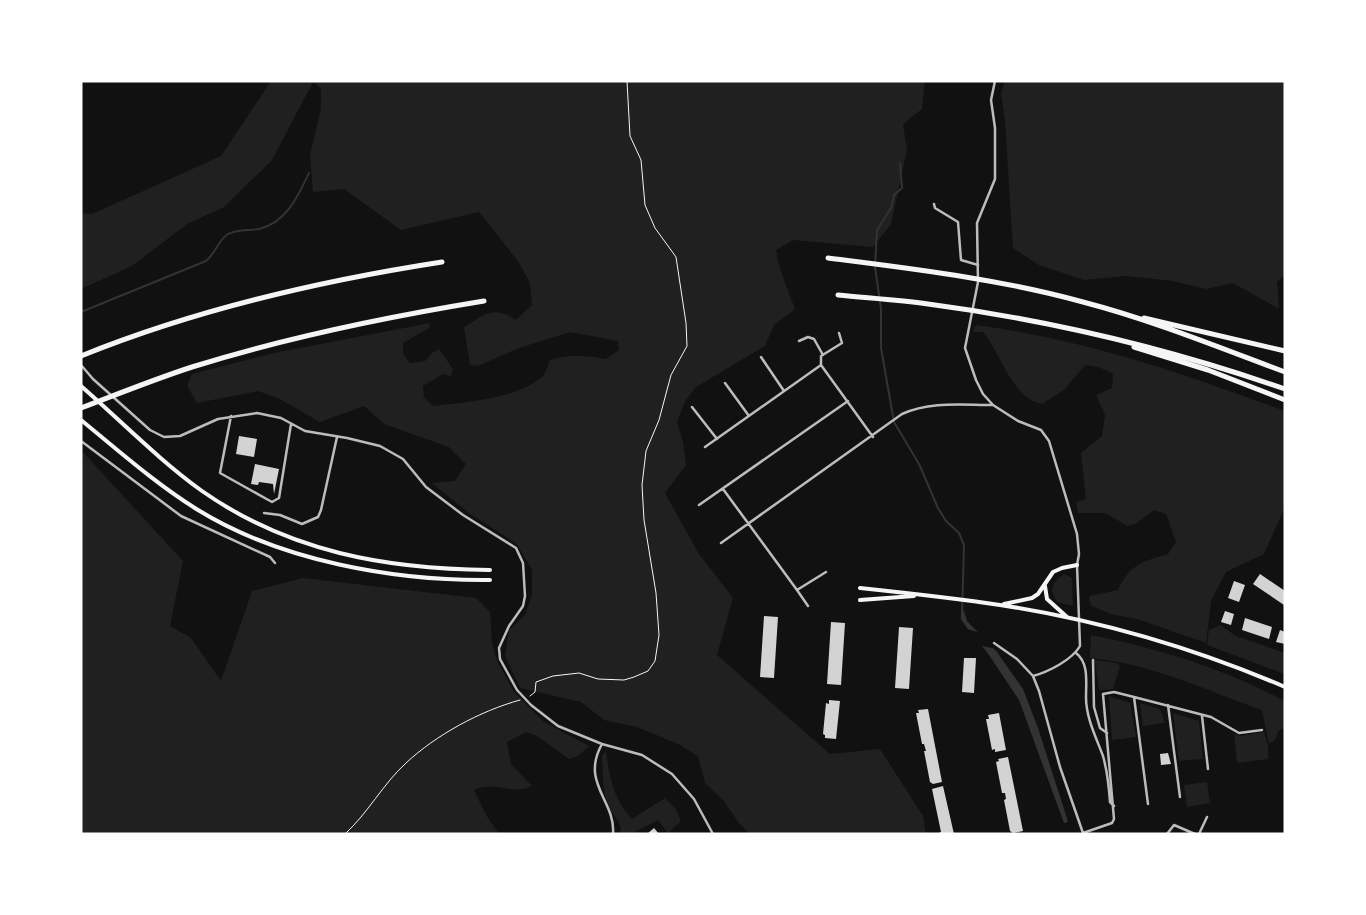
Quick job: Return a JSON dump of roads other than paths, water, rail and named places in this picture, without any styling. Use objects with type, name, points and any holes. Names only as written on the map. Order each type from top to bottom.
[{"type":"highway","points":[[828,258],[970,277],[1042,292],[1125,314],[1186,326],[1285,350]]},
{"type":"highway","points":[[81,356],[137,334],[262,297],[321,283],[442,262]]},
{"type":"highway","points":[[838,295],[928,304],[1031,321],[1110,338],[1201,361],[1285,389]]},
{"type":"highway","points":[[81,408],[191,367],[367,321],[484,301]]},
{"type":"highway","points":[[1125,314],[1285,372]]},
{"type":"highway","points":[[1110,338],[1208,370],[1285,400]]},
{"type":"main road","points":[[81,386],[202,491],[277,532],[351,557],[387,564],[490,570]]},
{"type":"main road","points":[[81,420],[128,459],[199,510],[279,547],[333,562],[390,574],[490,580]]},
{"type":"main road","points":[[999,605],[1032,598],[1044,586],[1049,576],[1057,570],[1077,566]]},
{"type":"main road","points":[[1044,586],[1047,599],[1069,618]]},
{"type":"main road","points":[[860,588],[999,605],[1069,618],[1190,650],[1285,688]]},
{"type":"main road","points":[[860,600],[924,595]]},
{"type":"street","points":[[995,81],[991,100],[996,128],[996,169],[993,187],[977,223],[978,265],[976,296],[965,348],[979,387],[993,406],[1018,421],[1041,430],[1049,441],[1077,534],[1080,554],[1077,566],[1081,640],[1076,654],[1033,676]]},
{"type":"street","points":[[934,204],[935,208],[958,222],[961,260],[978,265]]},
{"type":"street","points":[[839,333],[842,343],[823,355],[820,360],[821,365],[873,436]]},
{"type":"street","points":[[799,342],[808,337],[814,339],[823,355]]},
{"type":"street","points":[[761,357],[784,391]]},
{"type":"street","points":[[81,365],[93,379],[150,430],[164,437],[180,436],[231,416],[257,413],[281,418],[305,431],[380,446],[403,459],[417,479],[426,487],[463,515],[516,548],[523,563],[525,596],[523,606],[509,626],[499,648],[500,659],[517,690],[530,705],[558,726],[602,744],[642,754],[672,774],[694,799],[713,834]]},
{"type":"street","points":[[705,447],[821,365]]},
{"type":"street","points":[[725,383],[749,416]]},
{"type":"street","points":[[699,505],[848,401]]},
{"type":"street","points":[[721,543],[748,526],[902,414],[917,407],[938,405],[993,406]]},
{"type":"street","points":[[692,407],[717,439]]},
{"type":"street","points":[[231,416],[220,473],[272,502],[279,498],[291,424]]},
{"type":"street","points":[[264,513],[280,515],[302,524],[318,517],[322,510],[338,437]]},
{"type":"street","points":[[81,441],[181,516],[270,557],[275,562]]},
{"type":"street","points":[[723,489],[748,526],[808,606]]},
{"type":"street","points":[[797,590],[826,572]]},
{"type":"street","points":[[994,644],[1017,659],[1033,676],[1060,767],[1083,833],[1112,823],[1115,807],[1103,694]]},
{"type":"street","points":[[1076,654],[1081,657],[1084,667],[1088,711],[1095,740],[1103,757],[1110,802],[1115,807]]},
{"type":"street","points":[[1093,660],[1094,707],[1100,728],[1107,733]]},
{"type":"street","points":[[1094,696],[1114,692],[1168,705],[1202,716],[1212,717],[1239,733],[1262,730]]},
{"type":"street","points":[[1134,697],[1148,804]]},
{"type":"street","points":[[1168,705],[1180,797]]},
{"type":"street","points":[[1202,716],[1208,769]]},
{"type":"street","points":[[602,744],[597,753],[596,776],[598,787],[614,826],[613,834]]},
{"type":"street","points":[[1199,834],[1207,817]]},
{"type":"street","points":[[1167,834],[1174,825],[1194,834]]},
{"type":"waterway","points":[[900,164],[902,188],[894,195],[891,208],[877,230],[875,267],[881,309],[881,348],[894,422],[919,464],[938,508],[946,521],[959,533],[964,545],[962,614]]},
{"type":"waterway","points":[[81,312],[206,261],[222,239],[232,232],[269,226],[277,221],[290,207],[309,173]]}]
